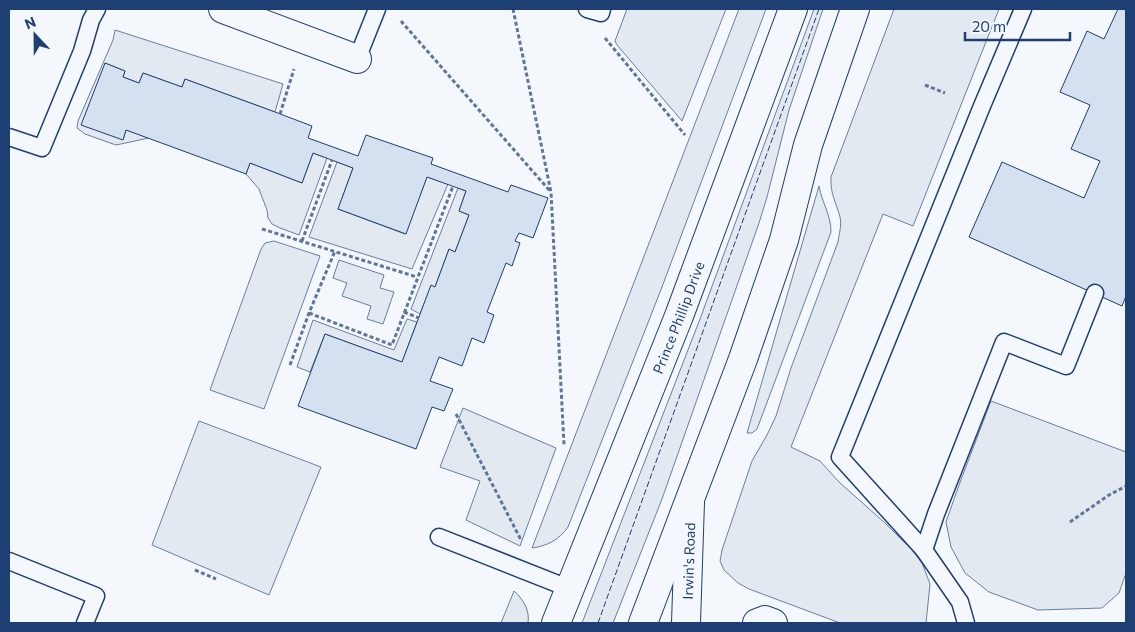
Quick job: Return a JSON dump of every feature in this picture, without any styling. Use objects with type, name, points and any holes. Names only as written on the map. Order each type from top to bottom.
[{"type":"main road","points":[[223,9],[357,59]]},
{"type":"main road","name":"Prince Phillip Drive","points":[[556,623],[568,588],[679,316],[793,9]]},
{"type":"main road","points":[[642,623],[743,359],[784,240],[808,145],[855,9]]},
{"type":"main road","name":"Irwin's Road","points":[[690,498],[690,622]]},
{"type":"main road","points":[[757,623],[765,620],[773,623]]},
{"type":"lane","points":[[9,137],[42,148],[82,51],[97,9]]},
{"type":"lane","points":[[357,59],[377,9]]},
{"type":"lane","points":[[966,623],[960,602],[924,550],[840,457],[1023,9]]},
{"type":"lane","points":[[924,550],[936,514],[1004,342],[1066,366],[1095,293]]},
{"type":"lane","points":[[439,537],[568,588]]},
{"type":"lane","points":[[9,560],[96,596],[85,623]]},
{"type":"path","points":[[513,9],[551,192],[564,445]]},
{"type":"path","points":[[597,10],[604,37],[684,135]]},
{"type":"path","points":[[398,16],[551,192]]},
{"type":"path","points":[[280,114],[304,39]]},
{"type":"path","points":[[925,85],[946,93]]},
{"type":"path","points":[[302,241],[332,160]]},
{"type":"path","points":[[309,313],[392,345],[453,186]]},
{"type":"path","points":[[262,229],[417,277]]},
{"type":"path","points":[[290,365],[335,251]]},
{"type":"path","points":[[404,312],[419,318]]},
{"type":"path","points":[[456,414],[524,547]]},
{"type":"path","points":[[1070,522],[1109,495],[1126,486]]},
{"type":"path","points":[[195,570],[216,579]]},
{"type":"shaded area","points":[[627,9],[726,9],[682,121],[615,41]]},
{"type":"shaded area","points":[[739,9],[766,9],[662,287],[568,527],[552,542],[532,548]]},
{"type":"shaded area","points":[[814,9],[823,9],[789,110],[759,223],[662,499],[613,623],[582,623],[700,319]]},
{"type":"shaded area","points":[[894,9],[999,9],[913,226],[883,214],[791,447],[820,461],[839,482],[885,523],[922,563],[930,584],[926,623],[840,623],[749,589],[738,583],[724,570],[720,561],[752,461],[776,416],[791,368],[838,242],[841,220],[832,193],[831,177]]},
{"type":"shaded area","points":[[115,30],[283,84],[275,112],[185,79],[182,87],[143,73],[139,83],[123,77],[125,71],[105,63],[123,140],[126,130],[149,138],[116,145],[85,134],[77,128],[78,121],[113,40]]},
{"type":"shaded area","points":[[313,153],[327,158],[299,235],[272,224],[268,218],[259,189],[246,174],[250,163],[302,183]]},
{"type":"shaded area","points":[[337,162],[353,168],[338,209],[405,234],[427,177],[448,184],[412,269],[309,237]]},
{"type":"shaded area","points":[[819,186],[830,220],[831,232],[757,429],[752,433],[747,433]]},
{"type":"shaded area","points":[[458,188],[466,191],[459,211],[469,215],[455,252],[449,249],[435,287],[431,286],[420,314],[411,309]]},
{"type":"shaded area","points":[[274,241],[320,256],[264,409],[210,390],[261,249],[265,243]]},
{"type":"shaded area","points":[[339,260],[384,275],[380,288],[394,292],[383,324],[367,319],[371,306],[342,296],[347,283],[333,278]]},
{"type":"shaded area","points":[[407,319],[417,322],[402,362],[325,334],[310,372],[297,367],[313,320],[394,350]]},
{"type":"shaded area","points":[[991,401],[1126,452],[1126,573],[1119,593],[1102,608],[1038,610],[989,592],[965,573],[951,547],[946,522]]},
{"type":"shaded area","points":[[463,408],[556,448],[520,546],[466,520],[480,481],[440,467]]},
{"type":"shaded area","points":[[199,421],[321,467],[269,595],[152,545]]},
{"type":"shaded area","points":[[514,591],[525,605],[528,623],[501,623]]},
{"type":"building","points":[[1118,9],[1126,9],[1126,296],[1122,306],[969,237],[1002,162],[1084,198],[1100,161],[1071,149],[1090,105],[1060,92],[1087,31],[1104,39]]},
{"type":"building","points":[[105,63],[125,71],[123,77],[139,83],[143,73],[182,87],[185,79],[275,112],[312,126],[308,138],[358,156],[366,135],[433,158],[431,164],[508,192],[511,185],[548,198],[533,238],[519,233],[515,241],[520,243],[512,266],[506,263],[487,312],[494,315],[484,343],[472,338],[462,366],[439,357],[430,381],[453,389],[444,411],[432,407],[416,449],[298,406],[325,334],[402,362],[431,285],[435,287],[449,249],[455,252],[469,215],[459,211],[466,191],[427,177],[406,234],[338,209],[353,168],[313,153],[302,183],[250,163],[246,174],[126,130],[123,140],[81,125]]},
{"type":"fence","points":[[598,623],[819,9]]}]
